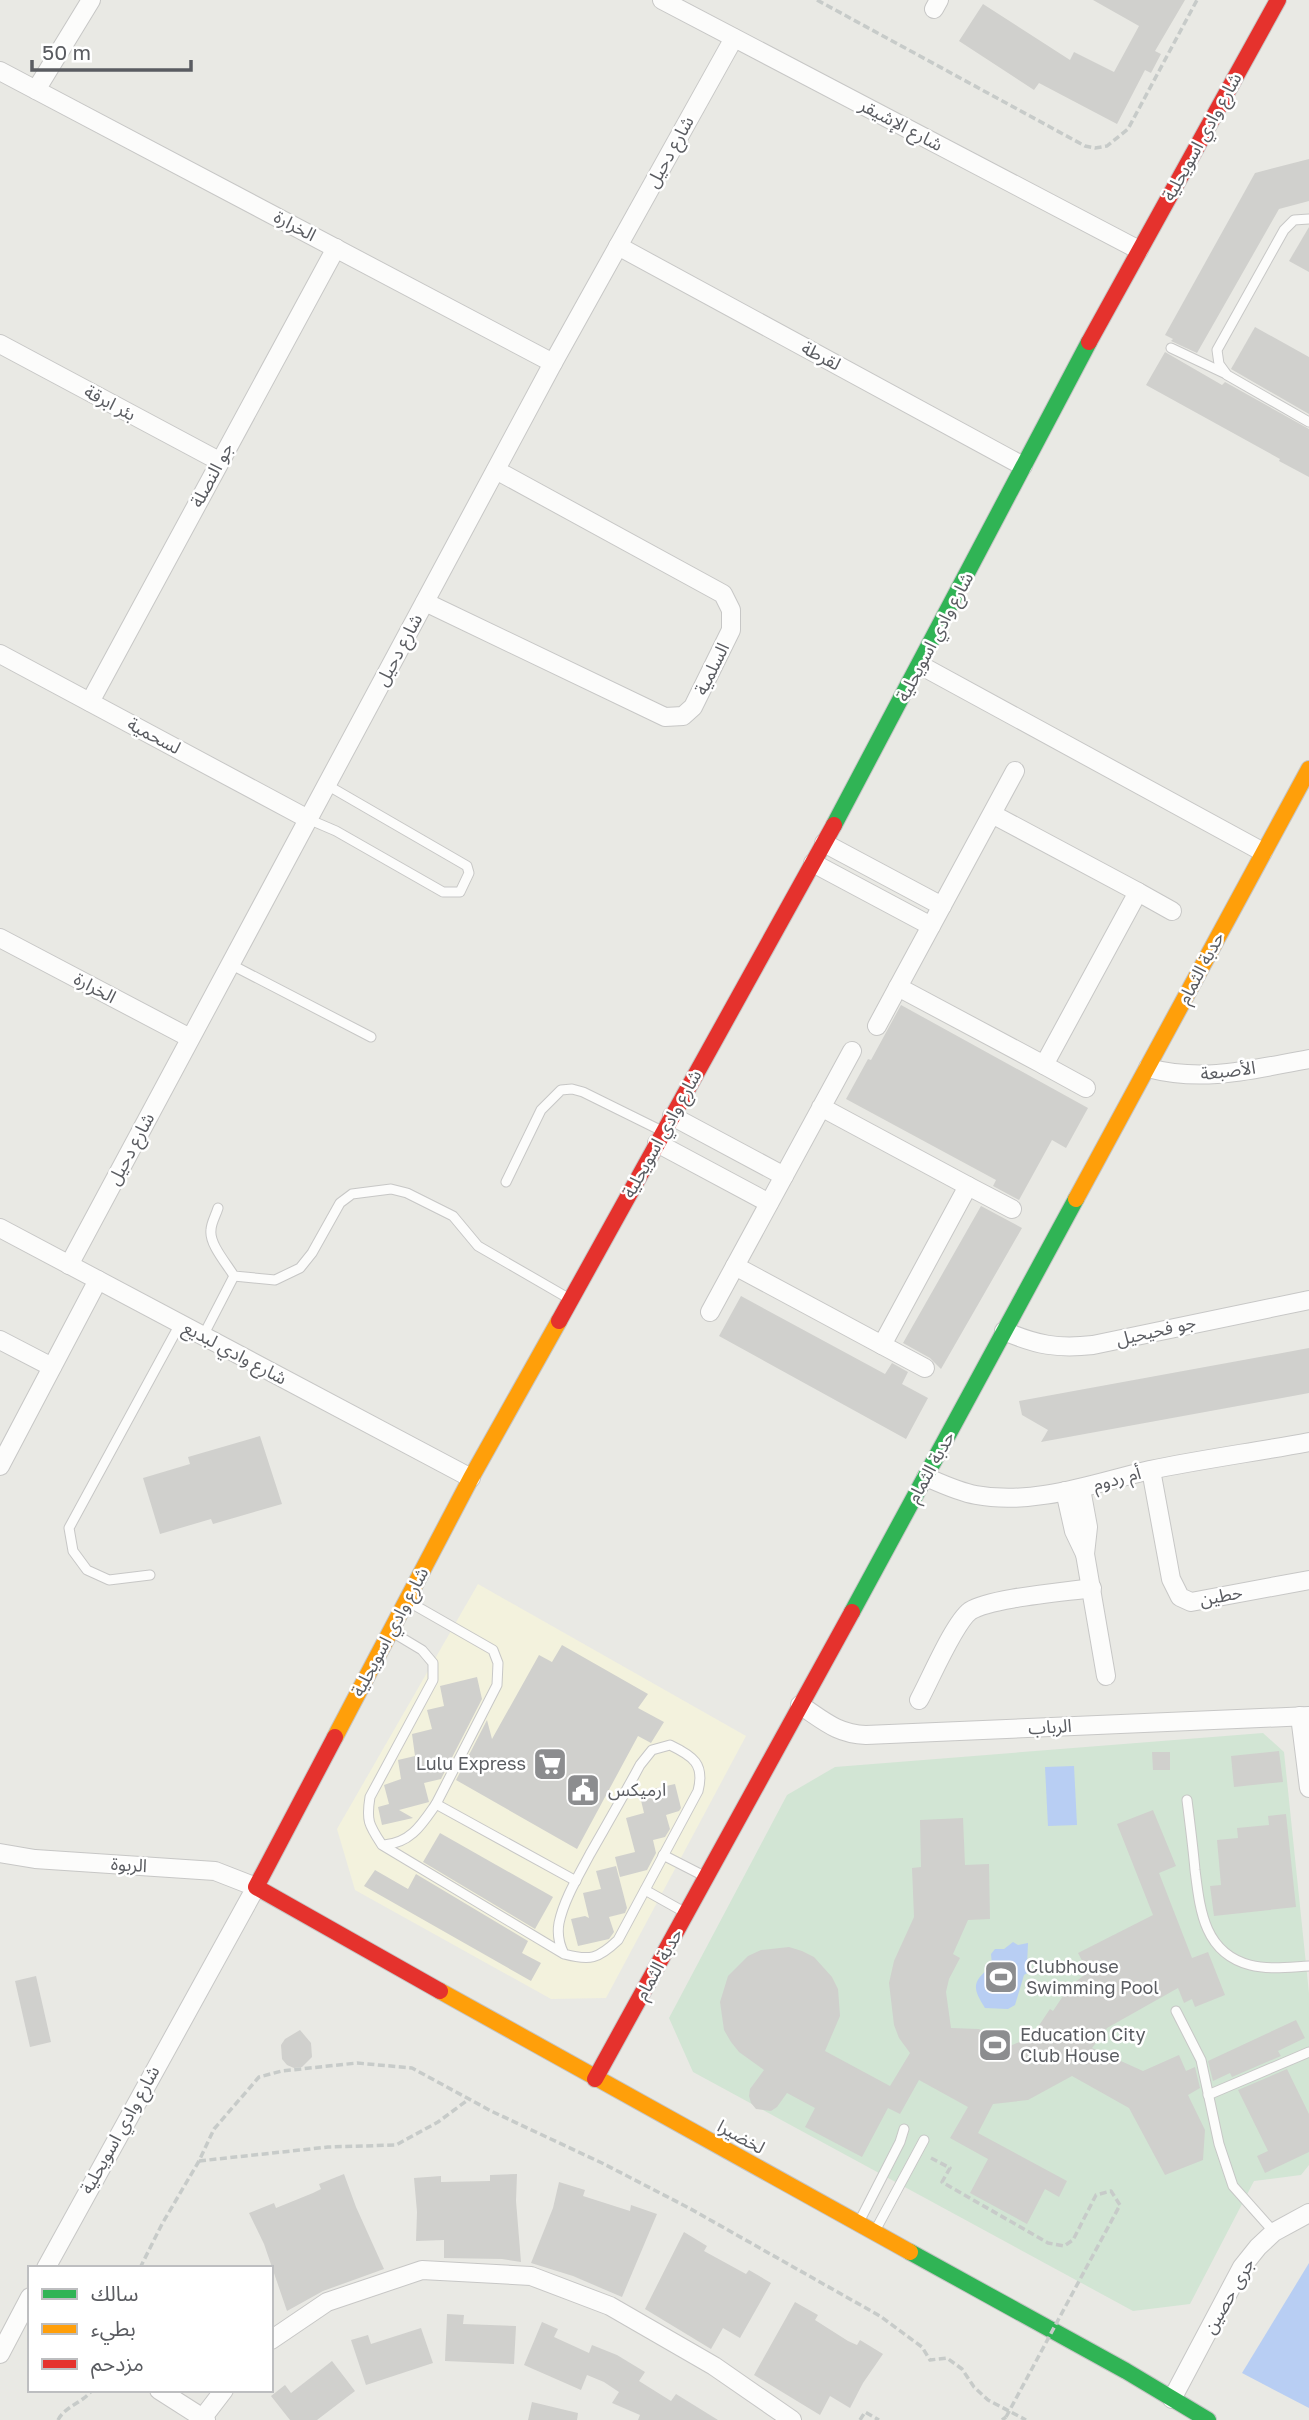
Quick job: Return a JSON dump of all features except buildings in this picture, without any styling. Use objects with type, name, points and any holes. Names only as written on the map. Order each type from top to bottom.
[{"type":"street","points":[[36,90],[91,0]]},
{"type":"street","name":"شارع الإشيقر","points":[[662,0],[1139,250]]},
{"type":"street","name":"شارع وادي اسويحلية","points":[[47,2266],[256,1886],[471,1478],[824,843],[1139,250],[1278,0]]},
{"type":"street","name":"شارع دحيل","points":[[69,1265],[553,363],[734,37]]},
{"type":"street","name":"الخرارة","points":[[0,71],[553,363]]},
{"type":"street","name":"لقرطة","points":[[618,246],[1023,466]]},
{"type":"street","name":"جو النصلة","points":[[90,702],[336,248]]},
{"type":"street","name":"بئر ابرقة","points":[[0,344],[219,461]]},
{"type":"street","name":"السلمية","points":[[425,601],[665,718],[682,716],[693,707],[731,630],[732,610],[723,594],[496,470]]},
{"type":"street","name":"لسحمية","points":[[0,654],[308,819]]},
{"type":"street","points":[[920,666],[1263,852]]},
{"type":"street","name":"حدبة الثمام","points":[[595,2080],[926,1477],[1309,769]]},
{"type":"street","points":[[877,1026],[1015,771]]},
{"type":"street","points":[[992,814],[1172,911]]},
{"type":"street","points":[[824,843],[942,906]]},
{"type":"street","points":[[813,863],[931,926]]},
{"type":"street","points":[[1044,1065],[1138,892]]},
{"type":"street","name":"الخرارة","points":[[0,938],[190,1038]]},
{"type":"street","points":[[898,987],[1086,1088]]},
{"type":"street","points":[[710,1312],[852,1051]]},
{"type":"street","name":"الأصبعة","points":[[1148,1068],[1196,1076],[1309,1059]]},
{"type":"street","points":[[821,1107],[1012,1209]]},
{"type":"street","points":[[665,1130],[784,1176]]},
{"type":"street","points":[[665,1130],[769,1203]]},
{"type":"street","points":[[882,1345],[968,1186]]},
{"type":"street","name":"شارع وادي لبديع","points":[[0,1228],[471,1478]]},
{"type":"street","points":[[735,1266],[925,1368]]},
{"type":"street","points":[[0,1466],[98,1280]]},
{"type":"street","name":"جو فحيحيل","points":[[1004,1331],[1029,1342],[1068,1348],[1309,1300]]},
{"type":"street","points":[[0,1340],[52,1367]]},
{"type":"street","name":"أم ردوم","points":[[926,1477],[973,1494],[990,1497],[1073,1490],[1151,1470],[1309,1442]]},
{"type":"street","name":"حطين","points":[[1151,1470],[1171,1579],[1180,1597],[1191,1602],[1309,1580]]},
{"type":"street","points":[[1073,1490],[1074,1531],[1085,1554],[1106,1676]]},
{"type":"street","points":[[919,1700],[969,1612],[992,1603],[1092,1588]]},
{"type":"street","name":"الرباب","points":[[800,1704],[838,1731],[866,1735],[1305,1716]]},
{"type":"street","points":[[1305,1716],[1309,1788]]},
{"type":"street","name":"الربوة","points":[[0,1853],[35,1859],[215,1871],[256,1886]]},
{"type":"street","name":"لخضيرا","points":[[256,1886],[595,2080],[1125,2371],[1208,2420]]},
{"type":"street","name":"جرى حصين","points":[[1172,2399],[1242,2267],[1274,2232],[1309,2213]]},
{"type":"street","points":[[273,2339],[327,2302],[422,2270],[531,2276],[610,2306],[714,2366],[792,2420]]},
{"type":"street","points":[[0,2354],[28,2305]]},
{"type":"street","points":[[162,2392],[203,2419],[223,2392]]},
{"type":"lane","points":[[1227,375],[1219,364],[1217,350],[1284,230],[1294,220],[1309,219]]},
{"type":"lane","points":[[1171,348],[1227,375],[1309,422]]},
{"type":"lane","points":[[308,819],[336,831],[443,892],[460,892],[469,873],[467,866],[327,785]]},
{"type":"lane","points":[[230,964],[371,1037]]},
{"type":"lane","points":[[506,1182],[541,1110],[561,1090],[583,1092],[665,1130]]},
{"type":"lane","points":[[233,1276],[275,1280],[300,1268],[312,1253],[340,1203],[352,1194],[391,1189],[407,1193],[453,1216],[478,1246],[570,1299]]},
{"type":"lane","points":[[218,1208],[210,1232],[215,1248],[225,1259],[233,1276]]},
{"type":"lane","points":[[203,1336],[233,1276]]},
{"type":"lane","points":[[150,1574],[109,1580],[87,1570],[73,1551],[69,1528],[180,1324]]},
{"type":"lane","points":[[382,1845],[397,1844],[418,1830],[436,1804],[497,1685],[498,1663],[492,1650],[407,1600]]},
{"type":"lane","points":[[390,1632],[422,1650],[434,1666],[433,1680],[370,1797],[367,1815],[370,1826],[382,1845],[564,1954],[590,1959],[605,1952],[618,1940],[698,1791],[700,1771],[691,1755],[670,1745],[652,1750],[640,1765],[576,1881],[559,1923],[559,1943],[564,1954]]},
{"type":"lane","points":[[1187,1800],[1200,1912],[1213,1941],[1228,1955],[1248,1965],[1309,1966]]},
{"type":"lane","points":[[436,1804],[576,1881]]},
{"type":"lane","points":[[663,1855],[707,1877]]},
{"type":"lane","points":[[645,1890],[687,1914]]},
{"type":"lane","points":[[1176,2011],[1200,2060],[1219,2144],[1233,2186],[1274,2232]]},
{"type":"lane","points":[[1208,2095],[1309,2052]]},
{"type":"lane","points":[[858,2224],[904,2129]]},
{"type":"lane","points":[[874,2233],[924,2140]]},
{"type":"path","points":[[817,0],[1085,146],[1095,148],[1107,146],[1128,129],[1196,0]]},
{"type":"path","points":[[141,2266],[214,2129],[259,2077],[282,2071],[357,2063],[412,2067],[469,2099],[689,2208],[880,2316],[922,2347],[930,2360],[947,2358],[962,2369],[974,2387],[988,2400],[1026,2420]]},
{"type":"path","points":[[199,2161],[328,2147],[396,2145],[438,2122],[469,2099]]},
{"type":"path","points":[[917,2150],[950,2168],[942,2182],[1048,2243],[1064,2246],[1073,2240],[1096,2195],[1111,2190],[1120,2205],[1004,2418]]},
{"type":"path","points":[[58,2420],[61,2413],[91,2392]]},
{"type":"path","points":[[860,2420],[865,2412],[879,2420]]},
{"type":"shaded area","points":[[478,1584],[746,1736],[606,1998],[551,1999],[355,1890],[337,1829]]},
{"type":"shaded area","name":"Education City Club House","points":[[1263,1733],[1284,1752],[1309,1993],[1309,2165],[1301,2175],[1254,2181],[1190,2304],[1133,2311],[693,2072],[669,2018],[787,1795],[835,1767]]},
{"type":"water","points":[[1074,1766],[1077,1825],[1048,1826],[1045,1767]]},
{"type":"water","name":"Clubhouse Swimming Pool","points":[[1013,1942],[1018,1945],[1028,1943],[1027,1965],[1032,1970],[1024,1975],[1015,2005],[1008,2009],[985,2008],[976,1989],[978,1980],[992,1965],[991,1954],[995,1949],[1004,1949]]},
{"type":"water","points":[[1309,2263],[1309,2408],[1242,2373]]},
{"type":"traffic: fast","points":[[834,825],[1089,342]]},
{"type":"traffic: fast","points":[[852,1612],[1076,1199]]},
{"type":"traffic: fast","points":[[910,2252],[1126,2371],[1208,2420]]},
{"type":"traffic: slow","points":[[1076,1199],[1309,769]]},
{"type":"traffic: slow","points":[[335,1737],[471,1478],[559,1321]]},
{"type":"traffic: slow","points":[[440,1991],[910,2252]]},
{"type":"traffic: jam","points":[[1089,342],[1278,0]]},
{"type":"traffic: jam","points":[[559,1321],[834,825]]},
{"type":"traffic: jam","points":[[595,2079],[852,1612]]},
{"type":"traffic: jam","points":[[335,1737],[256,1887],[440,1991]]},
{"type":"place","name":"Lulu Express","points":[[550,1764]]},
{"type":"place","name":"ارميكس","points":[[583,1790]]},
{"type":"place","name":"Clubhouse Swimming Pool","points":[[1001,1977]]},
{"type":"place","name":"Education City Club House","points":[[995,2045]]}]
